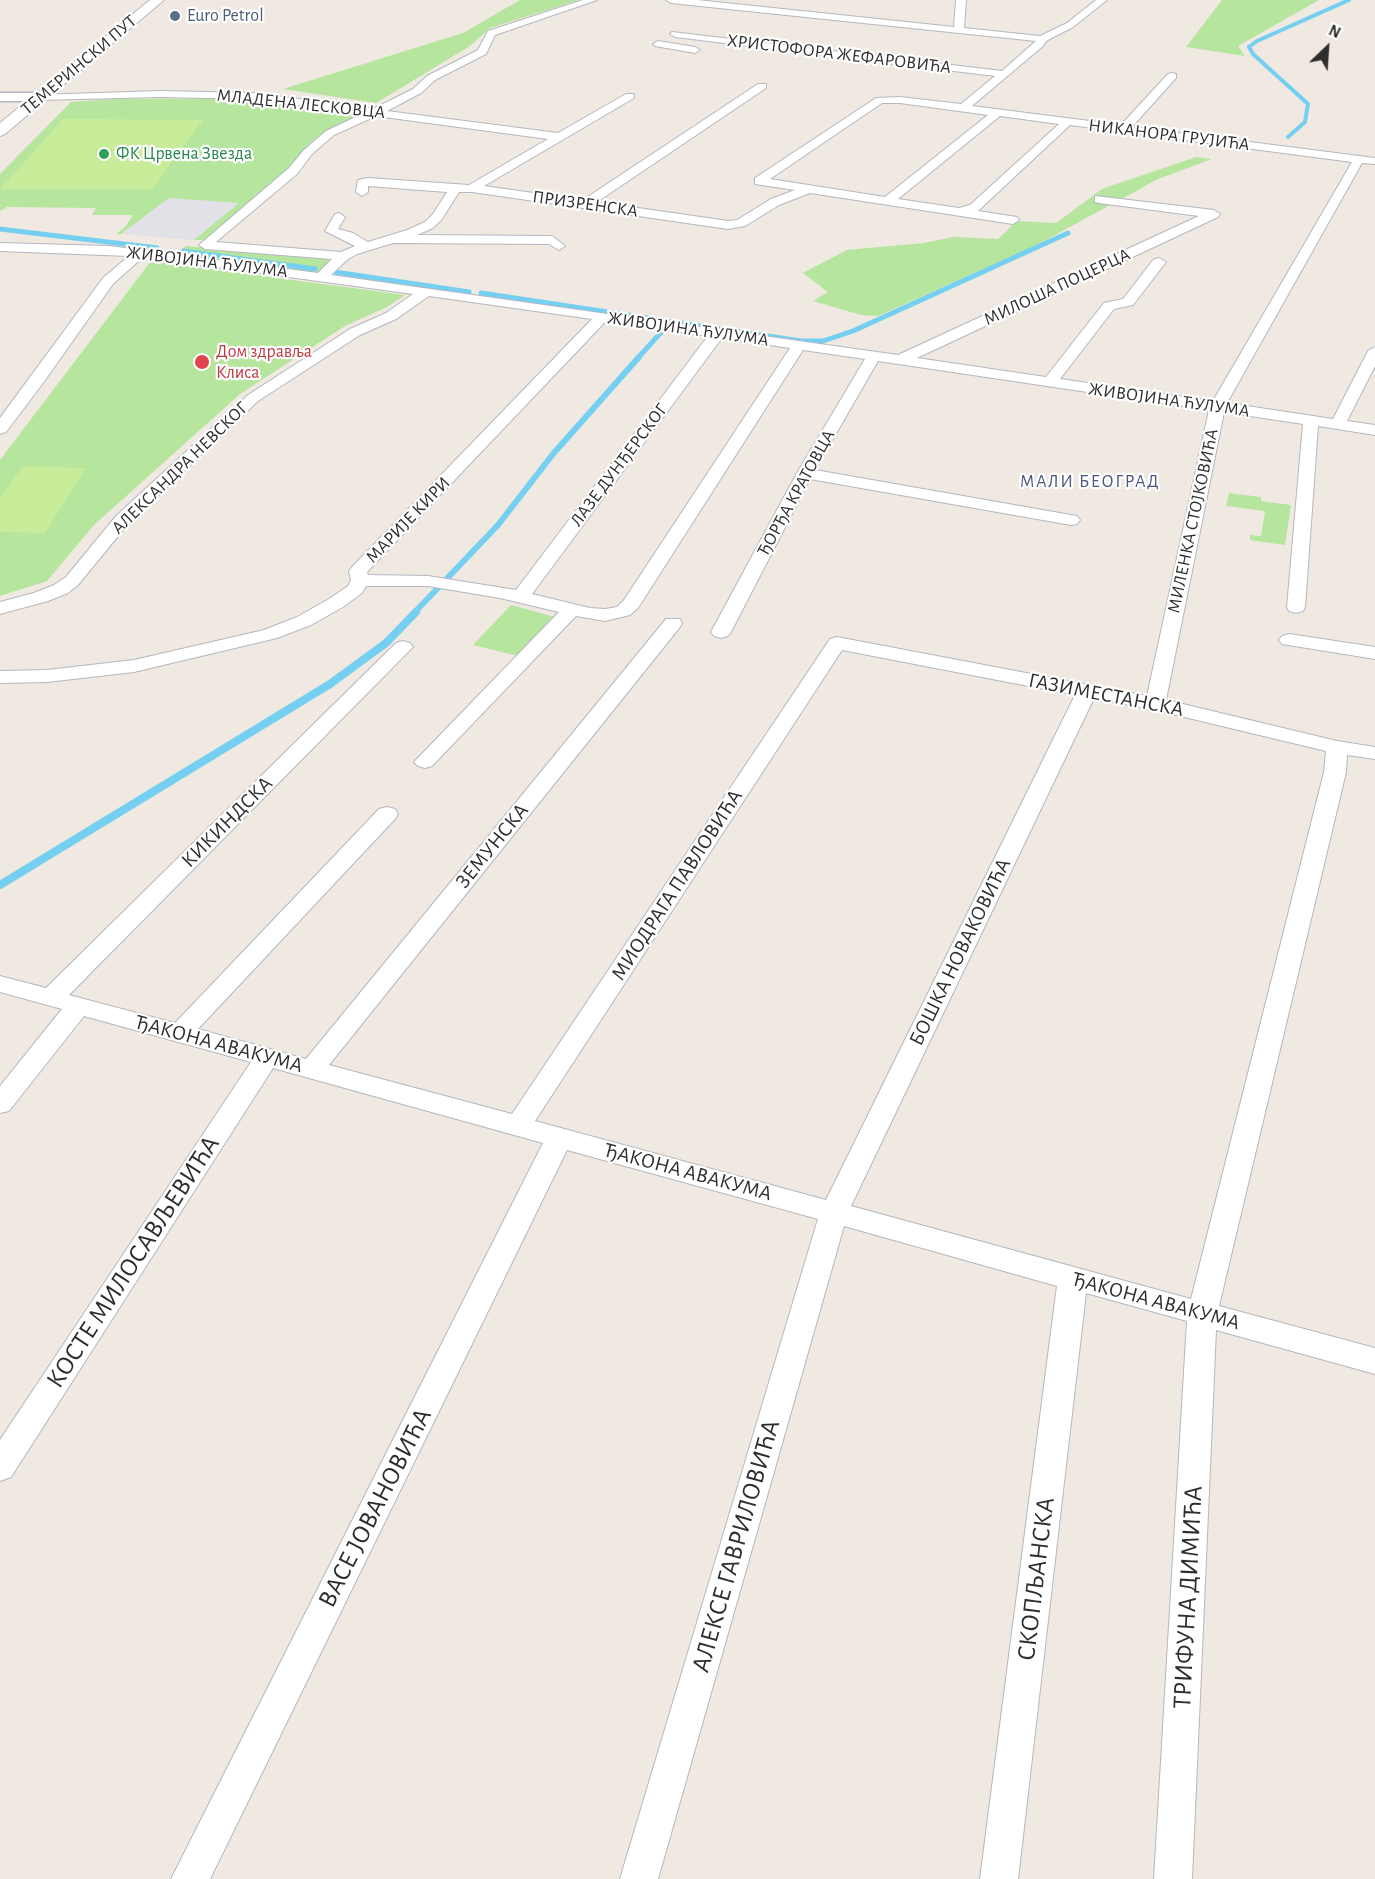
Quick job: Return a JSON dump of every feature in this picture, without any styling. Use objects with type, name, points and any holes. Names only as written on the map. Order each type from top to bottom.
[{"type":"main road","name":"ТЕМЕРИНСКИ ПУТ","points":[[0,115],[142,0]]},
{"type":"main road","name":"ТЕМЕРИНСКИ ПУТ","points":[[0,131],[158,0]]},
{"type":"street","points":[[343,256],[205,246],[293,171],[317,142],[330,133],[401,100],[417,91],[431,78],[482,52],[491,33],[592,0]]},
{"type":"street","points":[[671,0],[1041,39],[1070,25],[1102,0]]},
{"type":"street","points":[[708,17],[750,0]]},
{"type":"street","points":[[959,30],[961,0]]},
{"type":"street","points":[[689,26],[654,46],[710,52]]},
{"type":"street","name":"ХРИСТОФОРА ЖЕФАРОВИЋА","points":[[675,34],[1004,74]]},
{"type":"street","points":[[963,108],[981,88],[1004,74],[1040,45],[1041,39]]},
{"type":"street","points":[[1124,129],[1172,76]]},
{"type":"street","points":[[586,204],[762,86]]},
{"type":"street","name":"МЛАДЕНА ЛЕСКОВЦА","points":[[40,96],[225,94],[280,98],[559,137]]},
{"type":"street","points":[[0,97],[40,96]]},
{"type":"street","points":[[472,188],[630,96]]},
{"type":"street","name":"НИКАНОРА ГРУЈИЋА","points":[[761,177],[877,102],[900,100],[1367,160]]},
{"type":"street","points":[[889,200],[997,113]]},
{"type":"street","points":[[962,212],[974,208],[1067,122]]},
{"type":"street","name":"МИЛЕНКА СТОЈКОВИЋА","points":[[1155,704],[1217,407],[1367,160]]},
{"type":"street","name":"ПРИЗРЕНСКА","points":[[761,177],[759,181],[766,183],[1013,219]]},
{"type":"street","name":"ПРИЗРЕНСКА","points":[[362,192],[362,183],[368,182],[455,189],[472,188],[735,225],[775,202],[808,189]]},
{"type":"street","points":[[321,277],[343,256],[365,246],[412,233],[434,221],[455,189]]},
{"type":"street","points":[[1099,199],[1228,216]]},
{"type":"street","name":"МИЛОША ПОЦЕРЦА","points":[[900,360],[1213,214]]},
{"type":"street","points":[[339,217],[331,231],[348,236],[365,246]]},
{"type":"street","points":[[391,239],[552,240],[559,246]]},
{"type":"street","name":"ЖИВОЈИНА ЋУЛУМА","points":[[0,247],[102,249],[428,291],[1375,430]]},
{"type":"street","points":[[0,429],[38,380],[108,281],[140,253]]},
{"type":"street","name":"МИЛОША ПОЦЕРЦА","points":[[1050,382],[1109,306],[1128,302],[1159,261]]},
{"type":"street","name":"АЛЕКСАНДРА НЕВСКОГ","points":[[0,608],[41,597],[61,589],[72,581],[122,520],[253,398],[356,332],[391,316],[428,291]]},
{"type":"street","name":"МАРИЈЕ КИРИ","points":[[0,677],[94,672],[134,666],[240,642],[304,621],[355,589],[360,580],[358,571],[603,316]]},
{"type":"street","name":"ЛАЗЕ ДУНЂЕРСКОГ","points":[[521,597],[718,333]]},
{"type":"street","points":[[360,580],[428,581],[467,586],[590,614],[617,614],[631,604],[799,345]]},
{"type":"street","points":[[1338,424],[1375,351]]},
{"type":"street","name":"ЂОРЂА КРАТОВЦА","points":[[721,632],[805,473],[874,356]]},
{"type":"street","points":[[1296,607],[1311,421]]},
{"type":"street","points":[[805,473],[1071,520]]},
{"type":"street","points":[[425,762],[572,610]]},
{"type":"street","name":"ЗЕМУНСКА","points":[[312,1069],[673,623]]},
{"type":"street","points":[[1289,640],[1375,653]]},
{"type":"street","name":"ГАЗИМЕСТАНСКА","points":[[837,643],[1155,704],[1337,747],[1375,753]]},
{"type":"street","name":"МИОДРАГА ПАВЛОВИЋА","points":[[518,1126],[837,643]]},
{"type":"street","name":"КИКИНДСКА","points":[[51,998],[403,647]]},
{"type":"street","name":"БОШКА НОВАКОВИЋА","points":[[834,1212],[1087,691]]},
{"type":"street","name":"ТРИФУНА ДИМИЋА","points":[[1173,1879],[1202,1314],[1335,772],[1337,747]]},
{"type":"street","points":[[180,1033],[387,814]]},
{"type":"street","name":"ЂАКОНА АВАКУМА","points":[[0,984],[1375,1361]]},
{"type":"street","points":[[0,1104],[79,1005]]},
{"type":"street","name":"КОСТЕ МИЛОСАВЉЕВИЋА","points":[[0,1467],[267,1057]]},
{"type":"street","name":"ВАСЕ ЈОВАНОВИЋА","points":[[190,1879],[560,1137]]},
{"type":"street","name":"АЛЕКСЕ ГАВРИЛОВИЋА","points":[[639,1879],[834,1212]]},
{"type":"street","name":"СКОПЉАНСКА","points":[[999,1879],[1073,1279]]},
{"type":"shaded area","points":[[169,198],[240,203],[194,240],[121,234]]},
{"type":"green space","points":[[520,0],[579,0],[490,28],[470,46],[376,103],[283,89],[463,33]]},
{"type":"green space","points":[[1222,0],[1319,0],[1238,46],[1245,56],[1186,47]]},
{"type":"green space","points":[[112,99],[219,99],[275,102],[362,114],[313,140],[285,172],[204,240],[194,240],[239,203],[169,198],[121,234],[116,234],[125,227],[133,215],[92,215],[96,208],[7,207],[0,211],[0,174],[71,102]]},
{"type":"green space","name":"ФК Црвена Звезда","points":[[63,119],[203,120],[152,189],[0,189]]},
{"type":"green space","points":[[1196,157],[1212,159],[1158,179],[1033,247],[878,316],[861,315],[813,301],[828,292],[803,273],[847,250],[924,243],[953,237],[998,239],[1017,221],[1056,223],[1102,189]]},
{"type":"green space","points":[[186,246],[325,257],[330,262],[319,273],[178,253]]},
{"type":"green space","points":[[151,261],[405,295],[387,307],[345,326],[240,394],[94,525],[47,581],[0,596],[0,460]]},
{"type":"green space","points":[[23,466],[86,468],[45,533],[0,532],[0,498]]},
{"type":"green space","points":[[1229,493],[1261,497],[1261,501],[1291,505],[1285,545],[1250,540],[1250,535],[1261,536],[1265,511],[1226,506]]},
{"type":"green space","points":[[511,605],[555,617],[518,656],[473,645]]},
{"type":"waterway","points":[[1288,137],[1305,122],[1308,104],[1253,54],[1249,47],[1257,41],[1349,0]]},
{"type":"waterway","points":[[0,229],[157,248]]},
{"type":"waterway","points":[[481,293],[801,341],[823,341],[853,331],[1068,233]]},
{"type":"waterway","points":[[183,251],[315,269]]},
{"type":"waterway","points":[[335,272],[469,292]]},
{"type":"waterway","points":[[638,358],[663,330]]},
{"type":"waterway","points":[[414,613],[498,525],[553,454],[639,357]]},
{"type":"waterway","points":[[0,885],[330,684],[386,643],[416,612]]},
{"type":"place","name":"Euro Petrol","points":[[175,16]]},
{"type":"place","name":"ФК Црвена Звезда","points":[[104,154]]},
{"type":"place","name":"Дом здравља Клиса","points":[[202,362]]},
{"type":"district","name":"МАЛИ БЕОГРАД","points":[[1090,482]]}]
